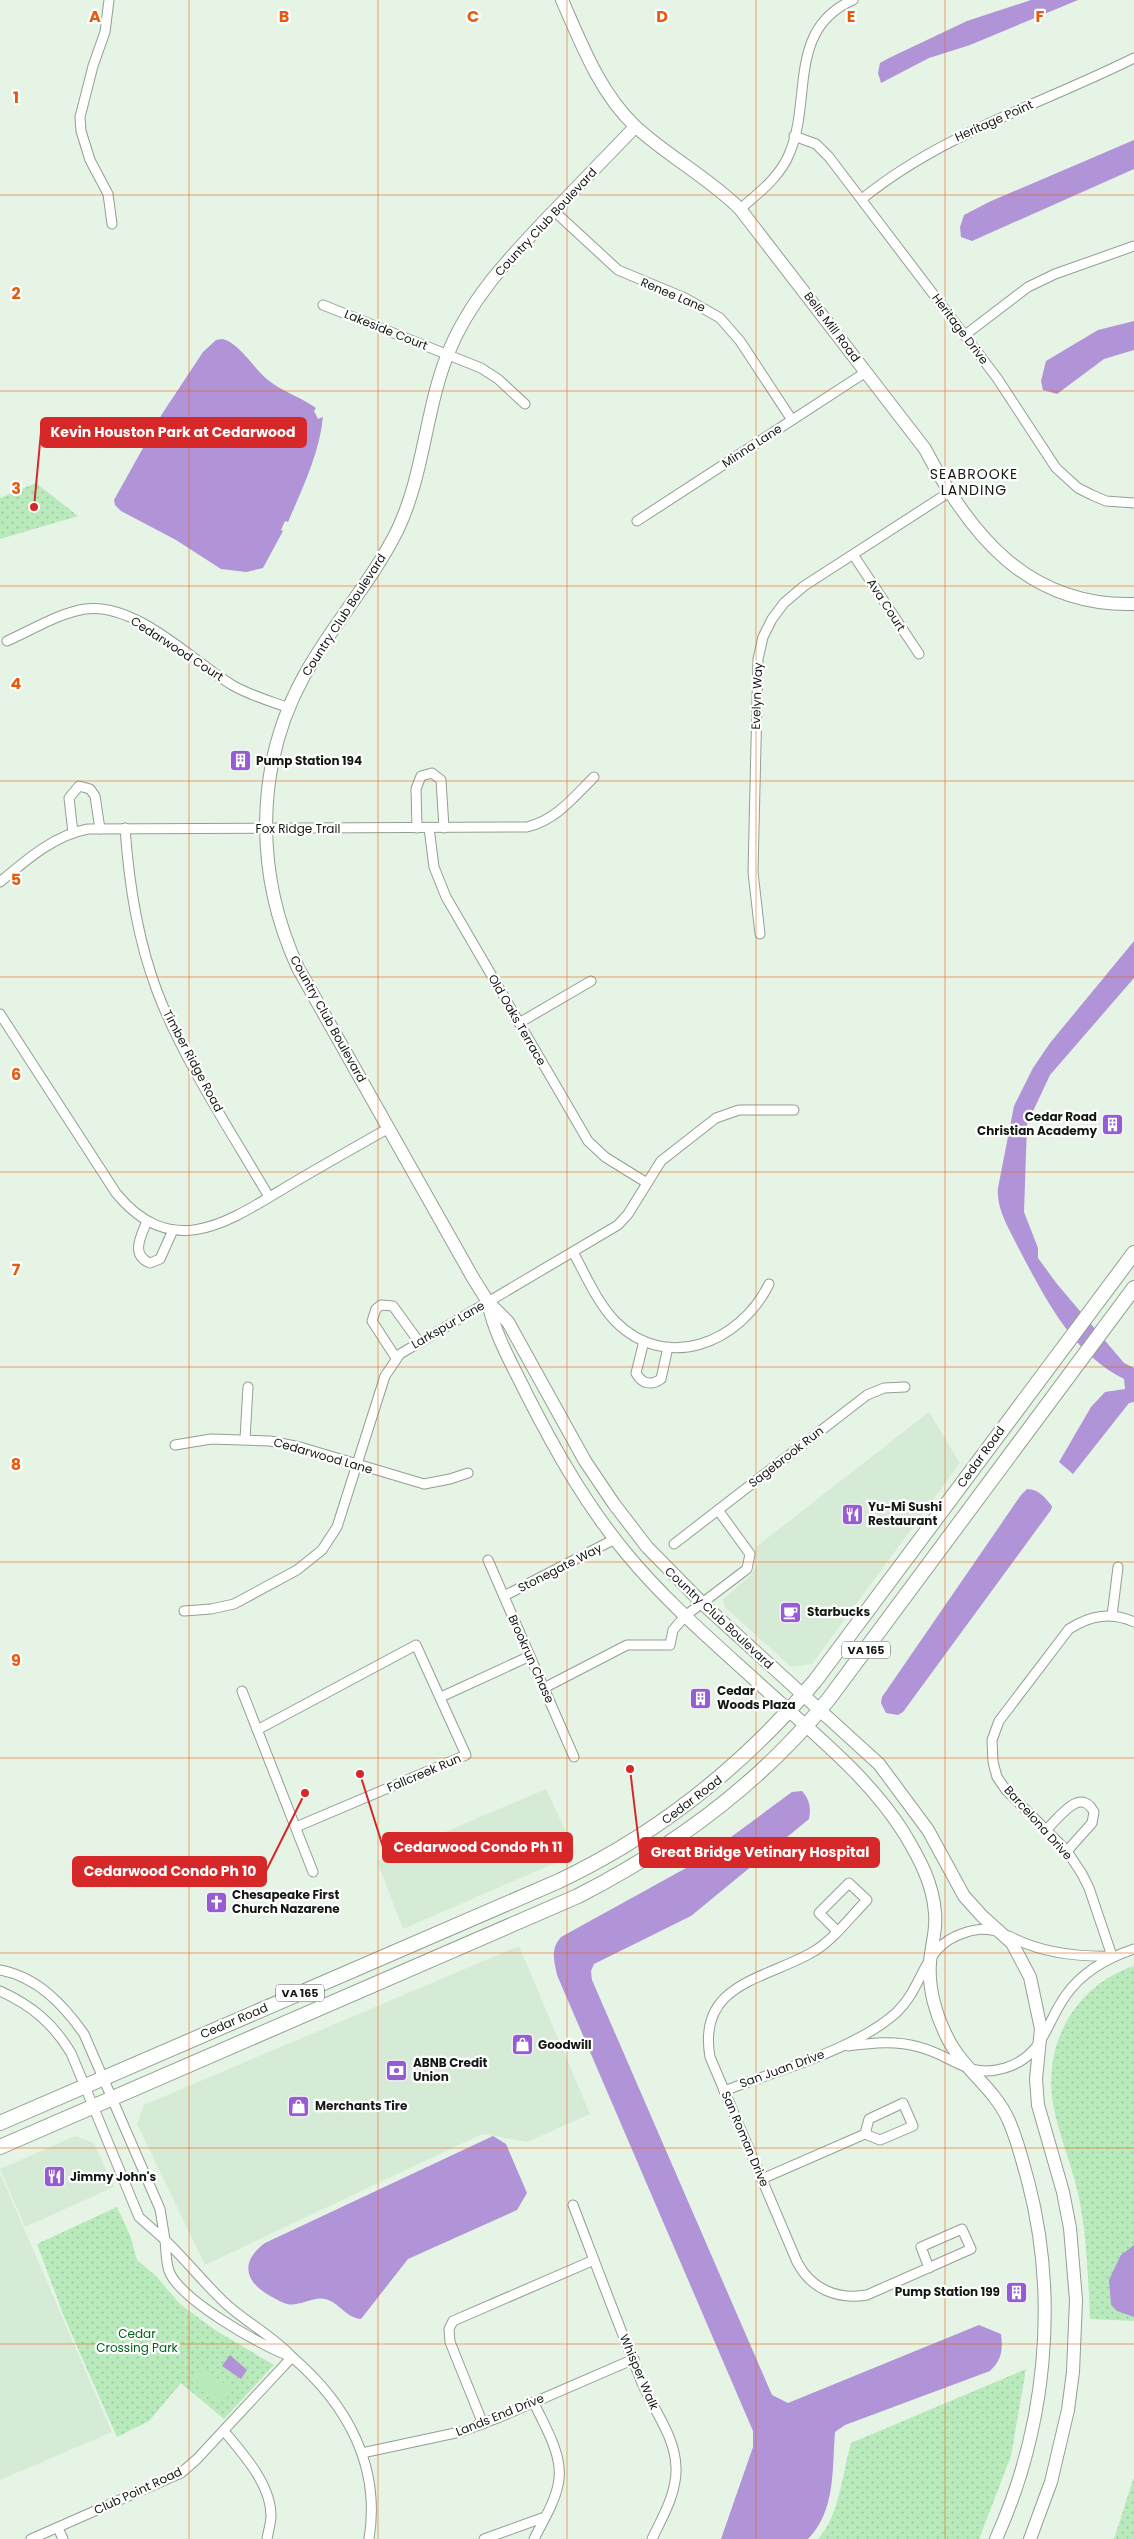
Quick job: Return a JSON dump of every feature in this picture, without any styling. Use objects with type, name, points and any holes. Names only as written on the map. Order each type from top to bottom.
[{"type":"main road","name":"Cedar Road","points":[[0,2123],[593,1864],[645,1834],[693,1801],[739,1762],[803,1695],[1063,1345],[1134,1253]]},
{"type":"main road","name":"Cedar Road","points":[[0,2147],[546,1910],[613,1878],[664,1849],[712,1814],[770,1763],[820,1710],[1134,1288]]},
{"type":"street","points":[[109,0],[105,32],[93,66],[80,117],[81,132],[90,160],[108,194],[112,224]]},
{"type":"street","name":"Bells Mill Road","points":[[562,0],[602,82],[618,107],[635,126],[717,188],[740,209],[925,449],[948,493],[992,548],[1027,576],[1066,594],[1092,601],[1134,604]]},
{"type":"street","points":[[740,209],[762,190],[784,164],[794,136],[808,50],[825,20],[853,0]]},
{"type":"street","name":"Heritage Point","points":[[862,199],[882,182],[946,142],[1134,58]]},
{"type":"street","name":"Country Club Boulevard","points":[[635,126],[512,255],[469,313],[448,355],[432,412],[417,478],[398,529],[378,563],[309,667],[289,708],[279,736],[269,780],[266,829],[267,857],[272,891],[290,951],[488,1302],[508,1322],[585,1460],[608,1497],[658,1560],[694,1610],[789,1711],[858,1774],[904,1833],[925,1869],[936,1916],[931,1956],[931,1989],[936,2010],[952,2047],[1008,2117],[1039,2229],[1045,2304],[1036,2415],[1020,2477],[996,2539]]},
{"type":"street","name":"Heritage Drive","points":[[794,136],[811,141],[821,148],[862,199],[965,335],[1002,386],[1056,468],[1066,479],[1078,488],[1106,501],[1134,503]]},
{"type":"street","name":"Renee Lane","points":[[554,211],[618,270],[685,298],[720,318],[740,341],[792,420]]},
{"type":"street","points":[[965,335],[1028,287],[1055,274],[1134,246]]},
{"type":"street","name":"Lakeside Court","points":[[324,305],[490,373],[525,404]]},
{"type":"street","name":"Minna Lane","points":[[637,521],[866,372]]},
{"type":"street","name":"Evelyn Way","points":[[760,934],[753,872],[756,678],[763,637],[772,619],[784,603],[804,586],[854,556],[948,493]]},
{"type":"street","name":"Ava Court","points":[[854,556],[919,654]]},
{"type":"street","name":"Cedarwood Court","points":[[7,641],[76,612],[102,609],[118,612],[138,620],[234,686],[289,708]]},
{"type":"street","points":[[416,828],[417,782],[421,776],[432,773],[440,780],[444,828]]},
{"type":"street","name":"Fox Ridge Trail","points":[[0,882],[47,846],[73,833],[100,829],[527,827],[542,824],[555,816],[594,777]]},
{"type":"street","points":[[73,833],[69,798],[79,786],[90,789],[95,796],[100,829]]},
{"type":"street","name":"Timber Ridge Road","points":[[125,828],[134,912],[158,993],[177,1036],[269,1197]]},
{"type":"street","name":"Old Oaks Terrace","points":[[429,828],[434,867],[446,897],[588,1141],[605,1157],[647,1183]]},
{"type":"street","points":[[519,1023],[591,980]]},
{"type":"street","points":[[0,1014],[116,1193],[128,1207],[147,1221],[173,1230],[191,1231],[215,1226],[389,1128]]},
{"type":"street","name":"Larkspur Lane","points":[[184,1611],[211,1609],[234,1604],[309,1562],[322,1550],[337,1527],[385,1376],[396,1358],[419,1342],[618,1225],[628,1214],[647,1183],[667,1156],[721,1115],[739,1110],[794,1110]]},
{"type":"street","points":[[147,1221],[138,1248],[140,1256],[150,1263],[160,1259],[173,1230]]},
{"type":"street","points":[[573,1252],[613,1319],[634,1336],[644,1341],[668,1347],[699,1345],[719,1337],[753,1310],[769,1284]]},
{"type":"street","name":"Country Club Boulevard","points":[[488,1302],[494,1328],[553,1447],[615,1539],[694,1610],[803,1695],[879,1764],[897,1785],[928,1830],[964,1896],[1019,1953],[1030,1977],[1035,1993],[1041,2041],[1036,2079],[1038,2105],[1054,2156],[1065,2201],[1070,2228],[1076,2300],[1073,2372],[1068,2410],[1051,2482],[1030,2539]]},
{"type":"street","points":[[396,1358],[372,1321],[376,1309],[381,1305],[393,1306],[419,1342]]},
{"type":"street","points":[[644,1341],[636,1373],[639,1379],[645,1382],[656,1382],[661,1379],[668,1347]]},
{"type":"street","points":[[245,1439],[248,1387]]},
{"type":"street","name":"Sagebrook Run","points":[[674,1544],[867,1395],[884,1388],[905,1387]]},
{"type":"street","name":"Cedarwood Lane","points":[[175,1445],[211,1439],[245,1439],[300,1447],[424,1484],[450,1480],[468,1473]]},
{"type":"street","points":[[544,1688],[627,1645],[670,1645],[673,1630],[694,1610],[747,1569],[750,1562],[750,1554],[718,1510]]},
{"type":"street","name":"Stonegate Way","points":[[504,1596],[615,1539]]},
{"type":"street","name":"Brookrun Chase","points":[[488,1560],[574,1757]]},
{"type":"street","points":[[1112,1616],[1118,1567]]},
{"type":"street","name":"Barcelona Drive","points":[[1112,1956],[1089,1888],[1067,1851],[1006,1790],[997,1777],[992,1751],[994,1730],[1045,1658],[1069,1628],[1091,1618],[1112,1616],[1134,1622]]},
{"type":"street","name":"Fallcreek Run","points":[[257,1730],[416,1644],[466,1755],[296,1827]]},
{"type":"street","points":[[441,1697],[530,1656]]},
{"type":"street","points":[[242,1691],[313,1872]]},
{"type":"street","points":[[1046,1830],[1073,1804],[1083,1801],[1088,1803],[1094,1812],[1092,1823],[1067,1851]]},
{"type":"street","name":"San Roman Drive","points":[[837,1931],[819,1913],[848,1883],[867,1900],[837,1931],[811,1953],[740,1985],[726,1995],[717,2006],[708,2031],[710,2057],[802,2271],[808,2279],[827,2292],[856,2297],[867,2295],[929,2268],[970,2249],[962,2229],[921,2247],[929,2268]]},
{"type":"street","name":"San Juan Drive","points":[[724,2091],[840,2048],[872,2031],[900,2008],[918,1982],[931,1956],[941,1944],[960,1934],[982,1928],[998,1931],[1024,1944],[1084,1957],[1112,1956],[1134,1949]]},
{"type":"street","name":"San Juan Drive","points":[[840,2048],[883,2042],[909,2044],[934,2052],[973,2072],[992,2071],[1022,2061],[1034,2051],[1041,2041],[1066,1994],[1085,1975],[1112,1956]]},
{"type":"street","points":[[0,1970],[18,1975],[35,1984],[60,2003],[84,2034],[160,2209],[169,2272],[199,2304],[230,2326],[277,2352],[292,2357]]},
{"type":"street","points":[[0,1991],[31,2008],[54,2028],[71,2053],[139,2217],[188,2262],[224,2303],[276,2340],[326,2390],[348,2422],[362,2453],[372,2492],[369,2539]]},
{"type":"street","points":[[762,2179],[866,2134],[880,2140],[913,2126],[903,2103],[869,2118],[866,2134]]},
{"type":"street","name":"Whisper Walk","points":[[574,2205],[634,2359],[674,2450],[676,2468],[674,2486],[669,2503],[652,2539]]},
{"type":"street","points":[[483,2424],[450,2342],[449,2329],[453,2322],[594,2260]]},
{"type":"street","name":"Club Point Road","points":[[31,2539],[181,2473],[198,2459],[292,2357]]},
{"type":"street","name":"Lands End Drive","points":[[362,2453],[440,2438],[483,2424],[634,2359]]},
{"type":"street","points":[[534,2403],[554,2448],[560,2477],[534,2539]]},
{"type":"street","points":[[224,2431],[245,2456],[261,2483],[271,2516],[267,2539]]},
{"type":"street","points":[[484,2539],[545,2516]]},
{"type":"street","points":[[58,2528],[63,2539]]},
{"type":"shaded area","points":[[1031,0],[1078,0],[970,45],[929,58],[881,83],[878,73],[880,63],[889,58],[967,21]]},
{"type":"shaded area","points":[[1134,140],[1134,169],[972,241],[961,237],[960,227],[964,215],[989,202]]},
{"type":"shaded area","points":[[1134,321],[1134,350],[1104,359],[1057,394],[1043,390],[1041,381],[1046,361],[1098,330]]},
{"type":"shaded area","points":[[222,339],[240,350],[268,380],[316,408],[314,411],[318,419],[323,417],[314,458],[288,522],[285,521],[281,530],[283,531],[263,568],[246,572],[221,569],[176,540],[121,511],[115,505],[114,500],[162,414],[203,352],[216,340]]},
{"type":"shaded area","points":[[1134,941],[1134,978],[1050,1075],[1027,1124],[1024,1212],[1038,1248],[1038,1258],[1057,1284],[1124,1363],[1134,1368],[1134,1402],[1129,1403],[1073,1474],[1059,1462],[1091,1407],[1105,1392],[1125,1389],[1124,1379],[1089,1355],[1062,1323],[1050,1305],[1004,1220],[999,1204],[998,1188],[1014,1106],[1033,1068],[1050,1043]]},
{"type":"shaded area","points":[[929,1412],[960,1463],[812,1664],[791,1667],[724,1606],[723,1599],[750,1576],[758,1564],[756,1547]]},
{"type":"shaded area","points":[[1027,1489],[1041,1494],[1052,1506],[1051,1510],[903,1712],[898,1715],[886,1713],[881,1703],[882,1697]]},
{"type":"shaded area","points":[[546,1789],[576,1854],[403,1929],[377,1861]]},
{"type":"shaded area","points":[[802,1791],[809,1804],[809,1819],[691,1916],[594,1964],[591,1971],[592,1980],[772,2395],[788,2403],[979,2325],[1001,2334],[1002,2349],[997,2363],[990,2371],[845,2425],[835,2432],[833,2474],[828,2502],[824,2516],[808,2539],[721,2539],[753,2447],[753,2431],[557,1975],[554,1951],[561,1937],[697,1862],[792,1792]]},
{"type":"shaded area","points":[[519,1946],[590,2114],[527,2142],[482,2134],[205,2265],[137,2124],[144,2105]]},
{"type":"shaded area","points":[[75,2136],[94,2143],[114,2187],[25,2227],[0,2169]]},
{"type":"shaded area","points":[[493,2136],[506,2144],[527,2193],[517,2210],[408,2259],[361,2319],[351,2316],[334,2303],[320,2298],[292,2305],[285,2304],[264,2292],[252,2280],[249,2273],[251,2258],[265,2243]]},
{"type":"shaded area","points":[[0,2173],[112,2432],[0,2480]]},
{"type":"shaded area","points":[[1134,2245],[1134,2317],[1117,2311],[1111,2305],[1109,2280],[1121,2255]]},
{"type":"shaded area","points":[[230,2355],[247,2370],[241,2379],[222,2366]]},
{"type":"green space","points":[[36,483],[78,516],[0,539],[0,498]]},
{"type":"green space","points":[[1134,1966],[1134,2321],[1090,2319],[1087,2258],[1082,2213],[1053,2103],[1051,2081],[1053,2059],[1059,2038],[1068,2019],[1080,2002],[1095,1987],[1113,1975]]},
{"type":"green space","name":"Cedar Crossing Park","points":[[117,2207],[130,2235],[137,2260],[155,2275],[180,2304],[215,2330],[274,2365],[224,2419],[181,2383],[149,2421],[117,2437],[65,2319],[37,2244]]},
{"type":"green space","points":[[201,2368],[233,2389],[224,2403],[192,2382]]},
{"type":"green space","points":[[1026,2369],[1011,2456],[979,2539],[818,2539],[836,2506],[851,2443]]},
{"type":"green space","points":[[1134,2477],[1134,2539],[1114,2539]]},
{"type":"place","name":"Kevin Houston Park at Cedarwood","points":[[34,507]]},
{"type":"place","name":"Pump Station 194","points":[[240,761]]},
{"type":"place","name":"Cedar Road Christian Academy","points":[[1113,1124]]},
{"type":"place","name":"Yu-Mi Sushi Restaurant","points":[[852,1514]]},
{"type":"place","name":"Starbucks","points":[[791,1612]]},
{"type":"place","name":"Cedar Woods Plaza","points":[[701,1698]]},
{"type":"place","name":"Great Bridge Vetinary Hospital","points":[[630,1769]]},
{"type":"place","name":"Cedarwood Condo Ph 11","points":[[360,1774]]},
{"type":"place","name":"Cedarwood Condo Ph 10","points":[[305,1793]]},
{"type":"place","name":"Chesapeake First Church Nazarene","points":[[216,1902]]},
{"type":"place","name":"Goodwill","points":[[522,2045]]},
{"type":"place","name":"ABNB Credit Union","points":[[397,2070]]},
{"type":"place","name":"Merchants Tire","points":[[299,2106]]},
{"type":"place","name":"Jimmy John's","points":[[54,2177]]},
{"type":"place","name":"Pump Station 199","points":[[1016,2292]]},
{"type":"district","name":"SEABROOKE LANDING","points":[[974,482]]}]
